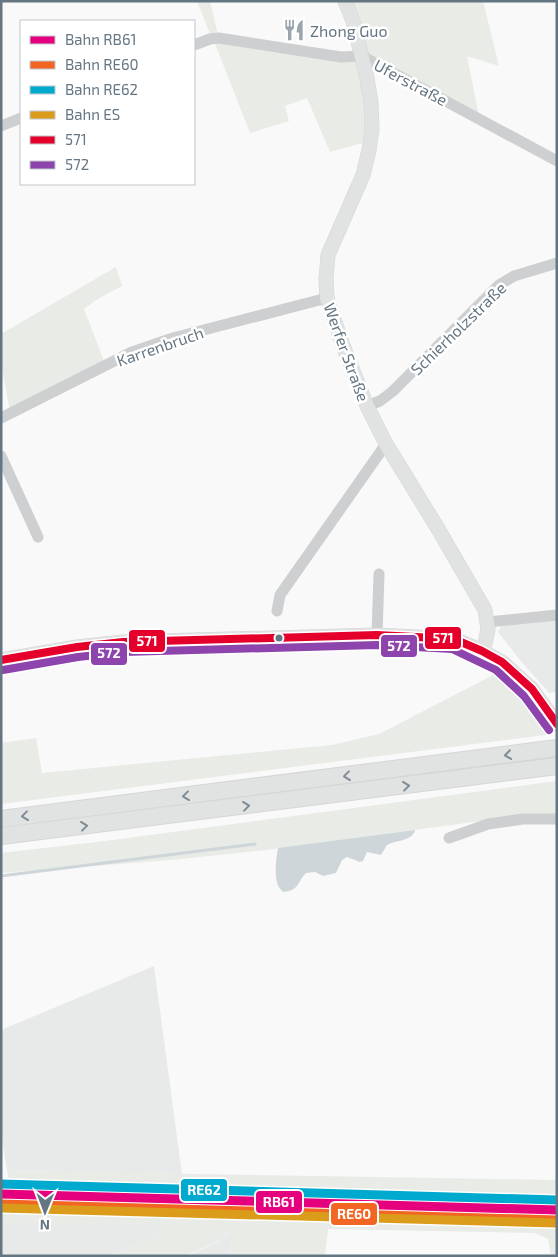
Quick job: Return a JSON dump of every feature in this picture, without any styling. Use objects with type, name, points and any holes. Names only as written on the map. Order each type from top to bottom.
[{"type":"highway","points":[[1,819],[557,748]]},
{"type":"highway","points":[[1,836],[557,766]]},
{"type":"main road","name":"Werfer Straße","points":[[345,1],[353,21],[362,56],[371,102],[372,129],[363,175],[328,255],[327,298],[342,343],[367,406],[386,444],[485,610],[488,622]]},
{"type":"main road","points":[[482,651],[485,644],[488,622]]},
{"type":"main road","points":[[1,660],[77,647],[123,642],[377,635],[454,639],[502,662],[532,689],[557,724]]},
{"type":"street","name":"Uferstraße","points":[[195,46],[210,39],[219,38],[342,57],[362,56],[557,161]]},
{"type":"street","points":[[1,126],[20,118]]},
{"type":"street","name":"Schierholzstraße","points":[[367,406],[380,401],[393,391],[499,285],[514,276],[557,263]]},
{"type":"street","name":"Karrenbruch","points":[[1,418],[132,352],[172,338],[327,298]]},
{"type":"street","points":[[277,611],[280,595],[386,444]]},
{"type":"street","points":[[1,456],[38,537]]},
{"type":"street","points":[[377,635],[379,574]]},
{"type":"street","points":[[488,622],[557,615]]},
{"type":"street","points":[[449,838],[488,824],[523,819],[557,820]]},
{"type":"shaded area","points":[[197,1],[210,1],[218,35],[211,36]]},
{"type":"shaded area","points":[[351,1],[483,1],[499,66],[467,56],[479,116],[368,54]]},
{"type":"shaded area","points":[[214,41],[358,62],[366,96],[366,142],[330,152],[307,98],[285,106],[289,121],[250,133]]},
{"type":"shaded area","points":[[116,267],[122,286],[84,309],[104,361],[10,412],[1,362],[1,334]]},
{"type":"shaded area","points":[[557,618],[557,692],[549,693],[498,632],[502,624]]},
{"type":"shaded area","points":[[499,672],[521,692],[553,734],[1,804],[1,743],[36,738],[42,773],[332,745],[379,734]]},
{"type":"shaded area","points":[[557,781],[557,815],[488,820],[266,850],[172,860],[1,873],[1,853]]},
{"type":"shaded area","points":[[415,830],[414,834],[408,838],[387,845],[381,855],[367,852],[363,861],[360,862],[347,857],[342,860],[336,873],[323,876],[315,872],[306,873],[293,889],[284,892],[280,889],[276,878],[278,848]]},
{"type":"shaded area","points":[[154,966],[182,1174],[7,1171],[1,1130],[1,1030]]},
{"type":"shaded area","points":[[7,1171],[557,1180],[557,1197],[1,1183],[1,1180],[9,1180]]},
{"type":"shaded area","points":[[1,1183],[557,1197],[557,1214],[1,1200]]},
{"type":"shaded area","points":[[1,1200],[557,1214],[557,1256],[551,1256],[548,1239],[535,1233],[328,1229],[325,1256],[230,1256],[233,1229],[215,1243],[185,1256],[110,1256],[160,1234],[158,1226],[1,1222]]},
{"type":"shaded area","points":[[1,1222],[158,1225],[160,1234],[110,1256],[1,1256]]},
{"type":"shaded area","points":[[233,1229],[230,1256],[187,1256],[216,1243]]},
{"type":"waterway","points":[[1,876],[255,844]]},
{"type":"rail line","name":"RE62","points":[[1,1184],[557,1200]]},
{"type":"rail line","name":"RB61","points":[[1,1194],[557,1210]]},
{"type":"rail line","name":"RE60","points":[[1,1204],[557,1220]]},
{"type":"rail line","name":"ES","points":[[1,1208],[556,1223]]},
{"type":"transit line","name":"571","points":[[1,660],[77,647],[123,642],[377,635],[454,639],[502,662],[532,689],[557,724]]},
{"type":"transit line","name":"572","points":[[3,670],[78,657],[124,652],[377,645],[452,649],[496,670],[524,696],[549,730]]},
{"type":"place","name":"Zhong Guo","points":[[294,30]]}]
